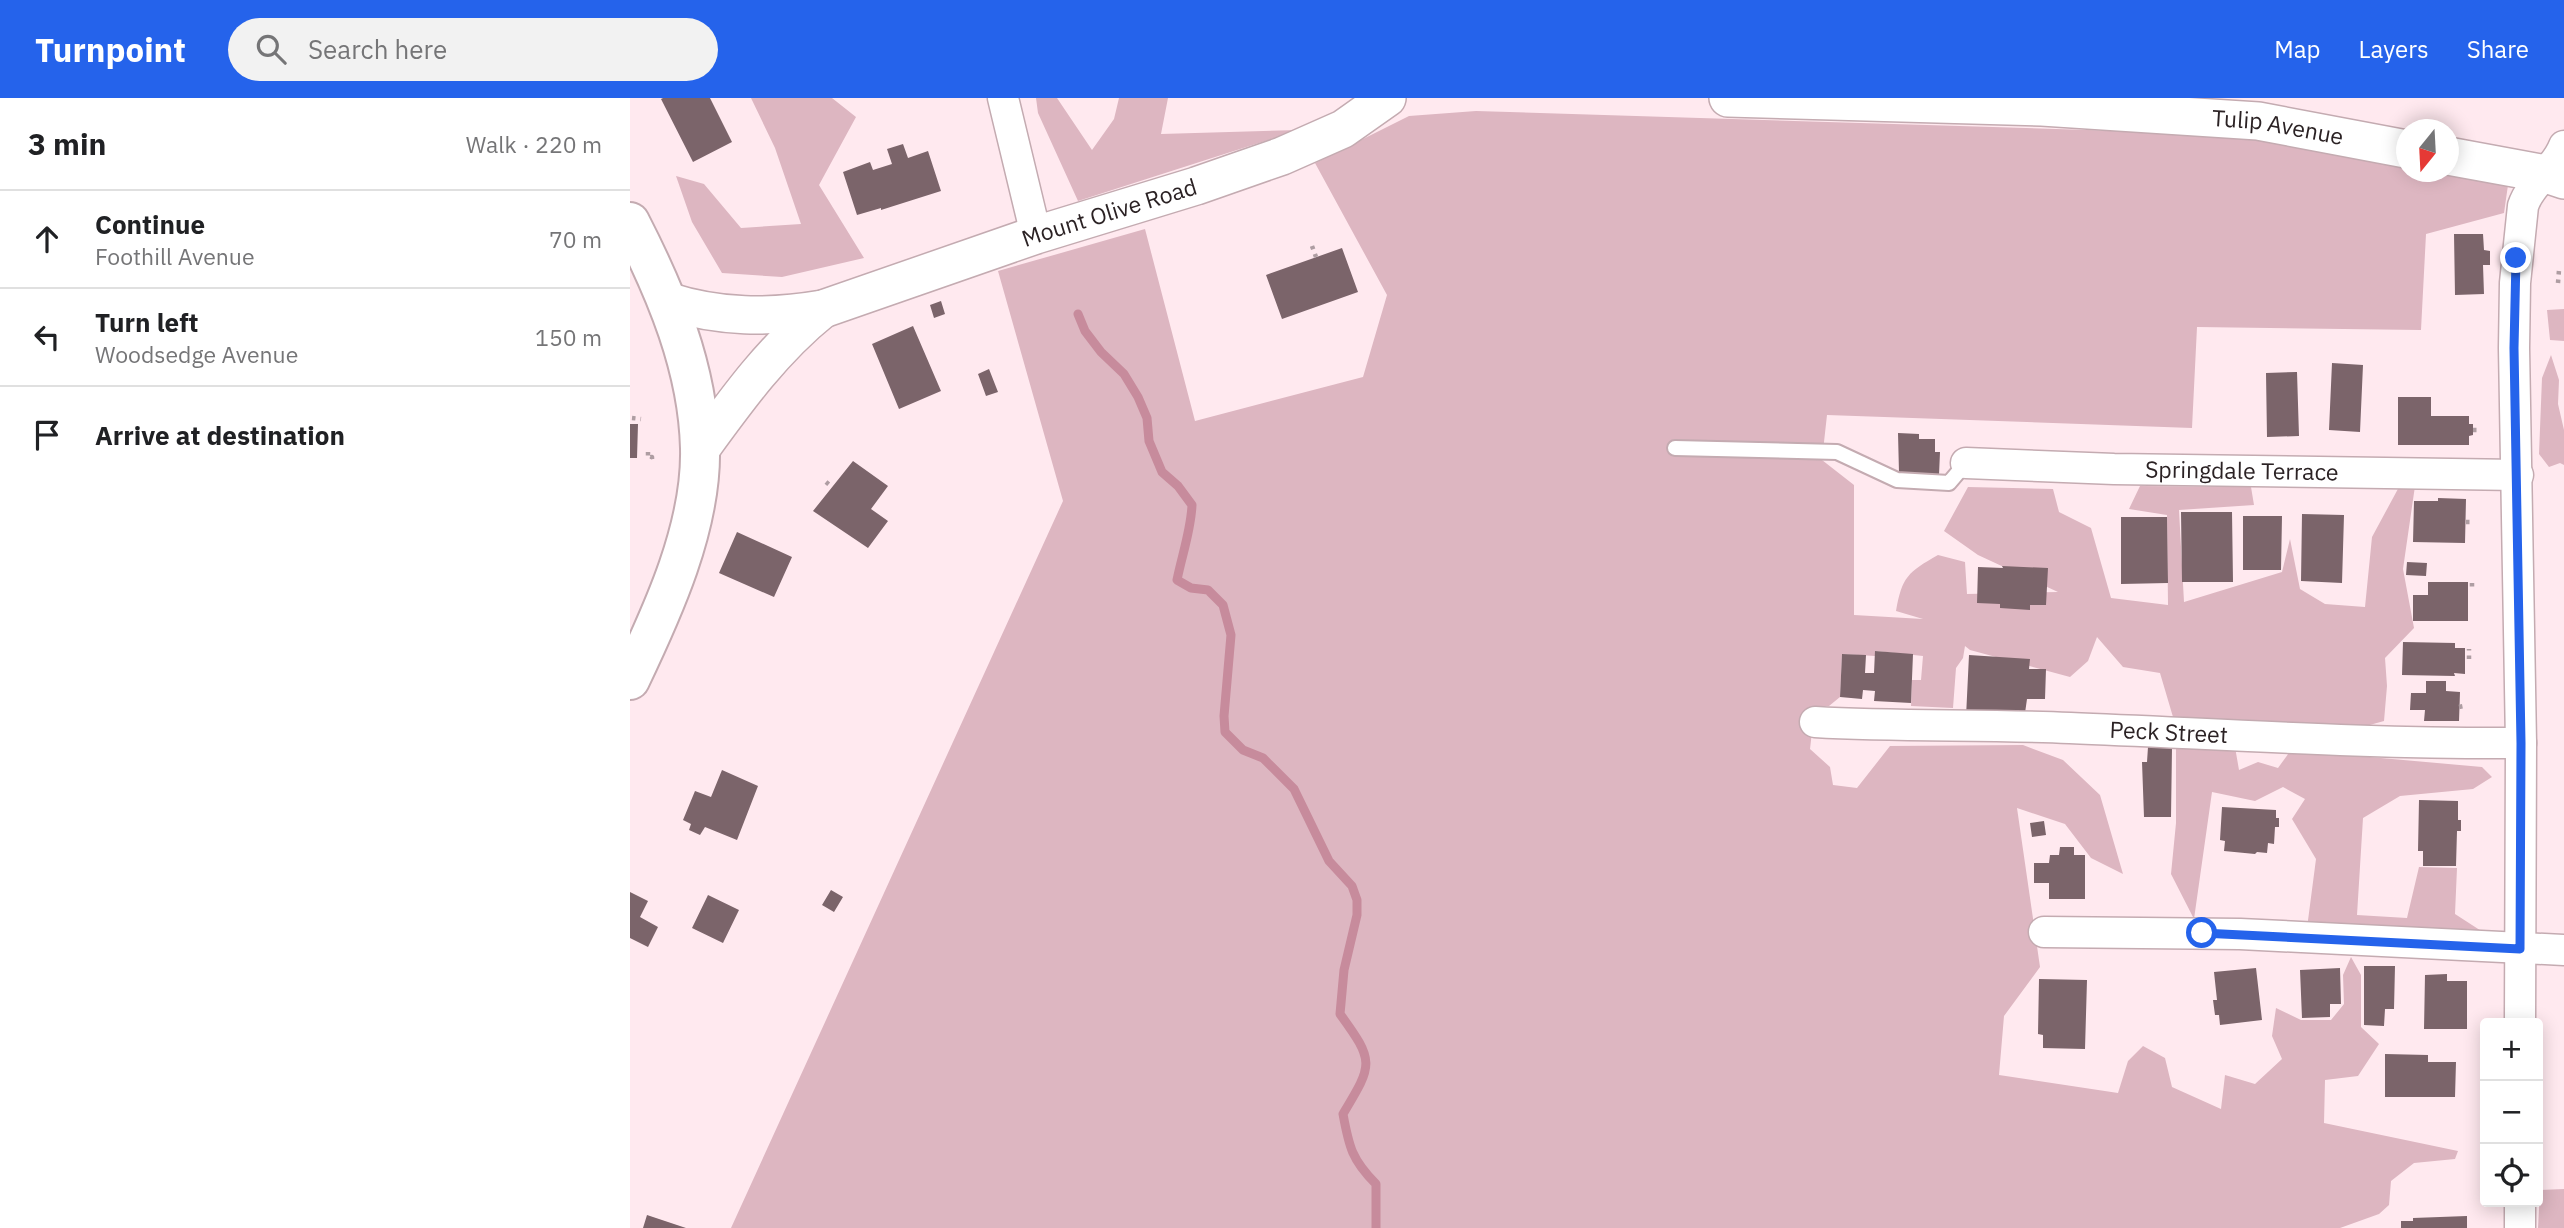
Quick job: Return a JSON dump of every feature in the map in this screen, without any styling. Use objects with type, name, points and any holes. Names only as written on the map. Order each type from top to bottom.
[{"type":"main road","name":"Mount Olive Road","points":[[630,222],[667,301],[687,363],[695,397],[700,450],[688,534],[663,606],[630,680]]},
{"type":"street","points":[[1003,98],[1036,235]]},
{"type":"street","name":"Mount Olive Road","points":[[667,301],[705,312],[743,317],[795,314],[823,309],[1036,235],[1196,186],[1282,156],[1343,129],[1387,98]]},
{"type":"street","name":"Tulip Avenue","points":[[1728,98],[2259,110],[2396,146]]},
{"type":"street","points":[[2459,157],[2558,166]]},
{"type":"street","points":[[2520,1018],[2521,743],[2514,348],[2516,258],[2526,197],[2558,166]]},
{"type":"street","name":"Mount Olive Road","points":[[700,450],[776,351],[823,309]]},
{"type":"street","name":"Springdale Terrace","points":[[1966,463],[2114,469],[2518,475]]},
{"type":"street","name":"Peck Street","points":[[1815,722],[1874,726],[2066,728],[2414,744],[2521,743]]},
{"type":"street","points":[[2044,932],[2240,934],[2564,950]]},
{"type":"street","points":[[2520,1207],[2520,1228]]},
{"type":"lane","points":[[1675,448],[1837,452],[1897,480],[1949,482],[1966,463]]},
{"type":"path","points":[[1312,246],[1316,257]]},
{"type":"path","points":[[2558,283],[2559,270]]},
{"type":"path","points":[[632,418],[642,419]]},
{"type":"path","points":[[2473,430],[2481,429]]},
{"type":"path","points":[[648,452],[648,458],[652,457],[652,464]]},
{"type":"path","points":[[825,482],[832,487]]},
{"type":"path","points":[[2469,649],[2469,659]]},
{"type":"shaded area","points":[[751,98],[832,98],[856,117],[819,185],[864,258],[782,277],[722,273],[692,222],[676,176],[704,184],[741,228],[801,224],[775,148]]},
{"type":"shaded area","points":[[1036,98],[1057,98],[1092,150],[1114,119],[1119,98],[1168,98],[1161,134],[1299,130],[1078,201],[1038,113]]},
{"type":"shaded area","points":[[1476,111],[2184,133],[2289,142],[2396,165],[2396,182],[2459,182],[2459,177],[2508,185],[2504,213],[2426,234],[2421,330],[2197,327],[2192,428],[1827,415],[1822,460],[1854,485],[1854,615],[1923,619],[1896,611],[1898,600],[1904,583],[1913,571],[1938,555],[1965,562],[1967,594],[2058,592],[1978,555],[1944,531],[1968,487],[2053,489],[2059,512],[2091,528],[2111,598],[2168,605],[2167,515],[2129,509],[2140,486],[2251,487],[2254,505],[2179,510],[2184,602],[2282,572],[2290,539],[2300,589],[2325,604],[2365,607],[2372,537],[2399,487],[2415,486],[2403,569],[2414,628],[2385,658],[2387,686],[2384,721],[2348,731],[2173,717],[2160,673],[2123,667],[2097,637],[2088,661],[2070,677],[1970,650],[1965,646],[1963,658],[1956,668],[1953,708],[1911,706],[1912,680],[1921,680],[1923,656],[1876,651],[1875,656],[1842,654],[1840,697],[1829,706],[1815,706],[1810,749],[1830,767],[1833,785],[1857,788],[1890,746],[2023,745],[2063,760],[2100,795],[2123,874],[2091,858],[2065,824],[2017,808],[2040,967],[2004,1016],[1999,1075],[2118,1093],[2128,1061],[2143,1046],[2165,1058],[2172,1087],[2221,1109],[2225,1075],[2255,1084],[2282,1059],[2272,1036],[2276,1008],[2301,1020],[2331,1020],[2344,1004],[2343,975],[2351,957],[2361,975],[2361,1027],[2379,1044],[2358,1076],[2325,1080],[2324,1123],[2458,1151],[2455,1159],[2414,1163],[2391,1181],[2389,1205],[2379,1214],[2340,1228],[731,1228],[1063,501],[998,271],[1145,229],[1195,421],[1363,377],[1387,295],[1315,163],[1409,116]]},
{"type":"shaded area","points":[[2564,309],[2564,341],[2550,340],[2547,310]]},
{"type":"shaded area","points":[[2551,355],[2559,380],[2558,404],[2564,430],[2564,465],[2560,463],[2549,467],[2539,454],[2542,378]]},
{"type":"shaded area","points":[[2176,745],[2235,747],[2239,770],[2258,762],[2278,768],[2291,750],[2482,767],[2492,777],[2473,789],[2400,796],[2363,818],[2357,915],[2407,918],[2419,867],[2457,868],[2455,914],[2489,936],[2307,928],[2316,859],[2292,819],[2305,799],[2283,787],[2255,801],[2212,792],[2194,919],[2171,874],[2176,823]]},
{"type":"shaded area","points":[[2564,1189],[2564,1228],[2538,1228],[2539,1207],[2543,1207],[2543,1190]]},
{"type":"building","points":[[710,98],[732,142],[693,162],[661,99]]},
{"type":"building","points":[[903,144],[908,158],[928,151],[941,191],[857,215],[843,172],[870,162],[873,170],[892,164],[887,149]]},
{"type":"building","points":[[2454,234],[2483,234],[2484,250],[2490,251],[2490,265],[2483,265],[2484,294],[2455,295]]},
{"type":"building","points":[[1342,248],[1358,292],[1282,319],[1266,275]]},
{"type":"building","points":[[941,301],[945,314],[934,318],[930,305]]},
{"type":"building","points":[[913,326],[941,391],[899,409],[872,344]]},
{"type":"building","points":[[2332,363],[2363,365],[2360,432],[2329,430]]},
{"type":"building","points":[[989,369],[998,392],[986,396],[978,374]]},
{"type":"building","points":[[2297,372],[2299,436],[2267,437],[2266,373]]},
{"type":"building","points":[[2398,397],[2431,397],[2431,416],[2469,416],[2469,424],[2473,424],[2473,435],[2469,436],[2469,445],[2398,445]]},
{"type":"building","points":[[630,424],[638,424],[637,458],[630,458]]},
{"type":"building","points":[[1898,433],[1919,434],[1919,439],[1935,439],[1935,452],[1940,452],[1939,475],[1899,473]]},
{"type":"building","points":[[853,461],[888,486],[871,509],[888,521],[868,548],[813,511]]},
{"type":"building","points":[[2438,498],[2466,499],[2465,543],[2413,542],[2414,501],[2438,501]]},
{"type":"building","points":[[2181,512],[2232,512],[2233,582],[2182,582]]},
{"type":"building","points":[[2302,514],[2344,515],[2342,583],[2301,581]]},
{"type":"building","points":[[2243,516],[2282,516],[2281,570],[2243,570]]},
{"type":"building","points":[[2121,517],[2167,517],[2168,583],[2121,584]]},
{"type":"building","points":[[737,532],[792,557],[774,597],[719,573]]},
{"type":"building","points":[[2407,562],[2427,563],[2426,576],[2406,575]]},
{"type":"building","points":[[2002,566],[2048,568],[2046,605],[2030,605],[2030,610],[1977,603],[1978,567],[2003,568]]},
{"type":"building","points":[[2428,582],[2468,582],[2468,621],[2413,621],[2413,595],[2428,595]]},
{"type":"building","points":[[2403,642],[2455,643],[2455,648],[2465,648],[2465,674],[2402,675]]},
{"type":"building","points":[[1875,651],[1913,654],[1911,703],[1874,701],[1875,691],[1863,690],[1862,699],[1840,697],[1842,654],[1866,655],[1865,673],[1874,673]]},
{"type":"building","points":[[1969,655],[2030,659],[2029,669],[2046,669],[2045,699],[2027,699],[2024,720],[1966,717]]},
{"type":"building","points":[[2426,681],[2446,681],[2446,691],[2460,692],[2459,721],[2424,721],[2425,710],[2410,710],[2411,693],[2426,693]]},
{"type":"building","points":[[2148,747],[2172,748],[2171,817],[2144,817],[2142,762],[2147,762]]},
{"type":"building","points":[[722,770],[758,786],[737,840],[705,827],[700,835],[689,830],[691,824],[683,820],[695,791],[711,797]]},
{"type":"building","points":[[2419,800],[2458,801],[2461,831],[2457,831],[2456,866],[2423,866],[2423,851],[2418,851]]},
{"type":"building","points":[[2222,807],[2276,810],[2279,827],[2275,827],[2274,844],[2268,843],[2267,853],[2224,851],[2225,841],[2220,840]]},
{"type":"building","points":[[2044,821],[2046,835],[2032,837],[2030,823]]},
{"type":"building","points":[[2060,847],[2074,847],[2074,855],[2085,855],[2085,899],[2049,899],[2049,883],[2034,883],[2034,863],[2049,863],[2050,855],[2059,855]]},
{"type":"building","points":[[831,890],[843,897],[834,912],[822,905]]},
{"type":"building","points":[[630,892],[648,901],[640,917],[658,927],[648,947],[630,938]]},
{"type":"building","points":[[708,895],[739,910],[723,943],[692,928]]},
{"type":"building","points":[[2364,966],[2395,966],[2394,1009],[2385,1009],[2384,1026],[2364,1025]]},
{"type":"building","points":[[2256,968],[2262,1020],[2220,1025],[2219,1015],[2215,1015],[2213,1000],[2217,1000],[2214,972]]},
{"type":"building","points":[[2340,968],[2341,1004],[2330,1004],[2330,1017],[2302,1018],[2300,970]]},
{"type":"building","points":[[2447,974],[2447,981],[2467,981],[2467,1029],[2424,1029],[2425,975]]},
{"type":"building","points":[[2039,979],[2087,980],[2085,1049],[2043,1048],[2043,1035],[2038,1034]]},
{"type":"building","points":[[2385,1054],[2428,1055],[2428,1062],[2456,1062],[2455,1097],[2385,1097]]},
{"type":"building","points":[[647,1215],[686,1228],[643,1228]]},
{"type":"building","points":[[2467,1216],[2467,1228],[2401,1228],[2401,1221],[2413,1221],[2413,1218]]},
{"type":"waterway","points":[[1078,314],[1085,331],[1101,352],[1124,374],[1138,397],[1147,418],[1149,441],[1162,472],[1178,486],[1192,505],[1177,580],[1191,588],[1208,590],[1223,605],[1231,635],[1225,732],[1243,750],[1263,758],[1294,789],[1329,861],[1352,886],[1357,900],[1357,915],[1344,970],[1340,1014],[1359,1043],[1366,1063],[1360,1084],[1343,1114],[1353,1152],[1376,1184],[1376,1228]]},
{"type":"route","points":[[2202,933],[2520,949],[2519,519],[2514,348],[2516,258]]}]
